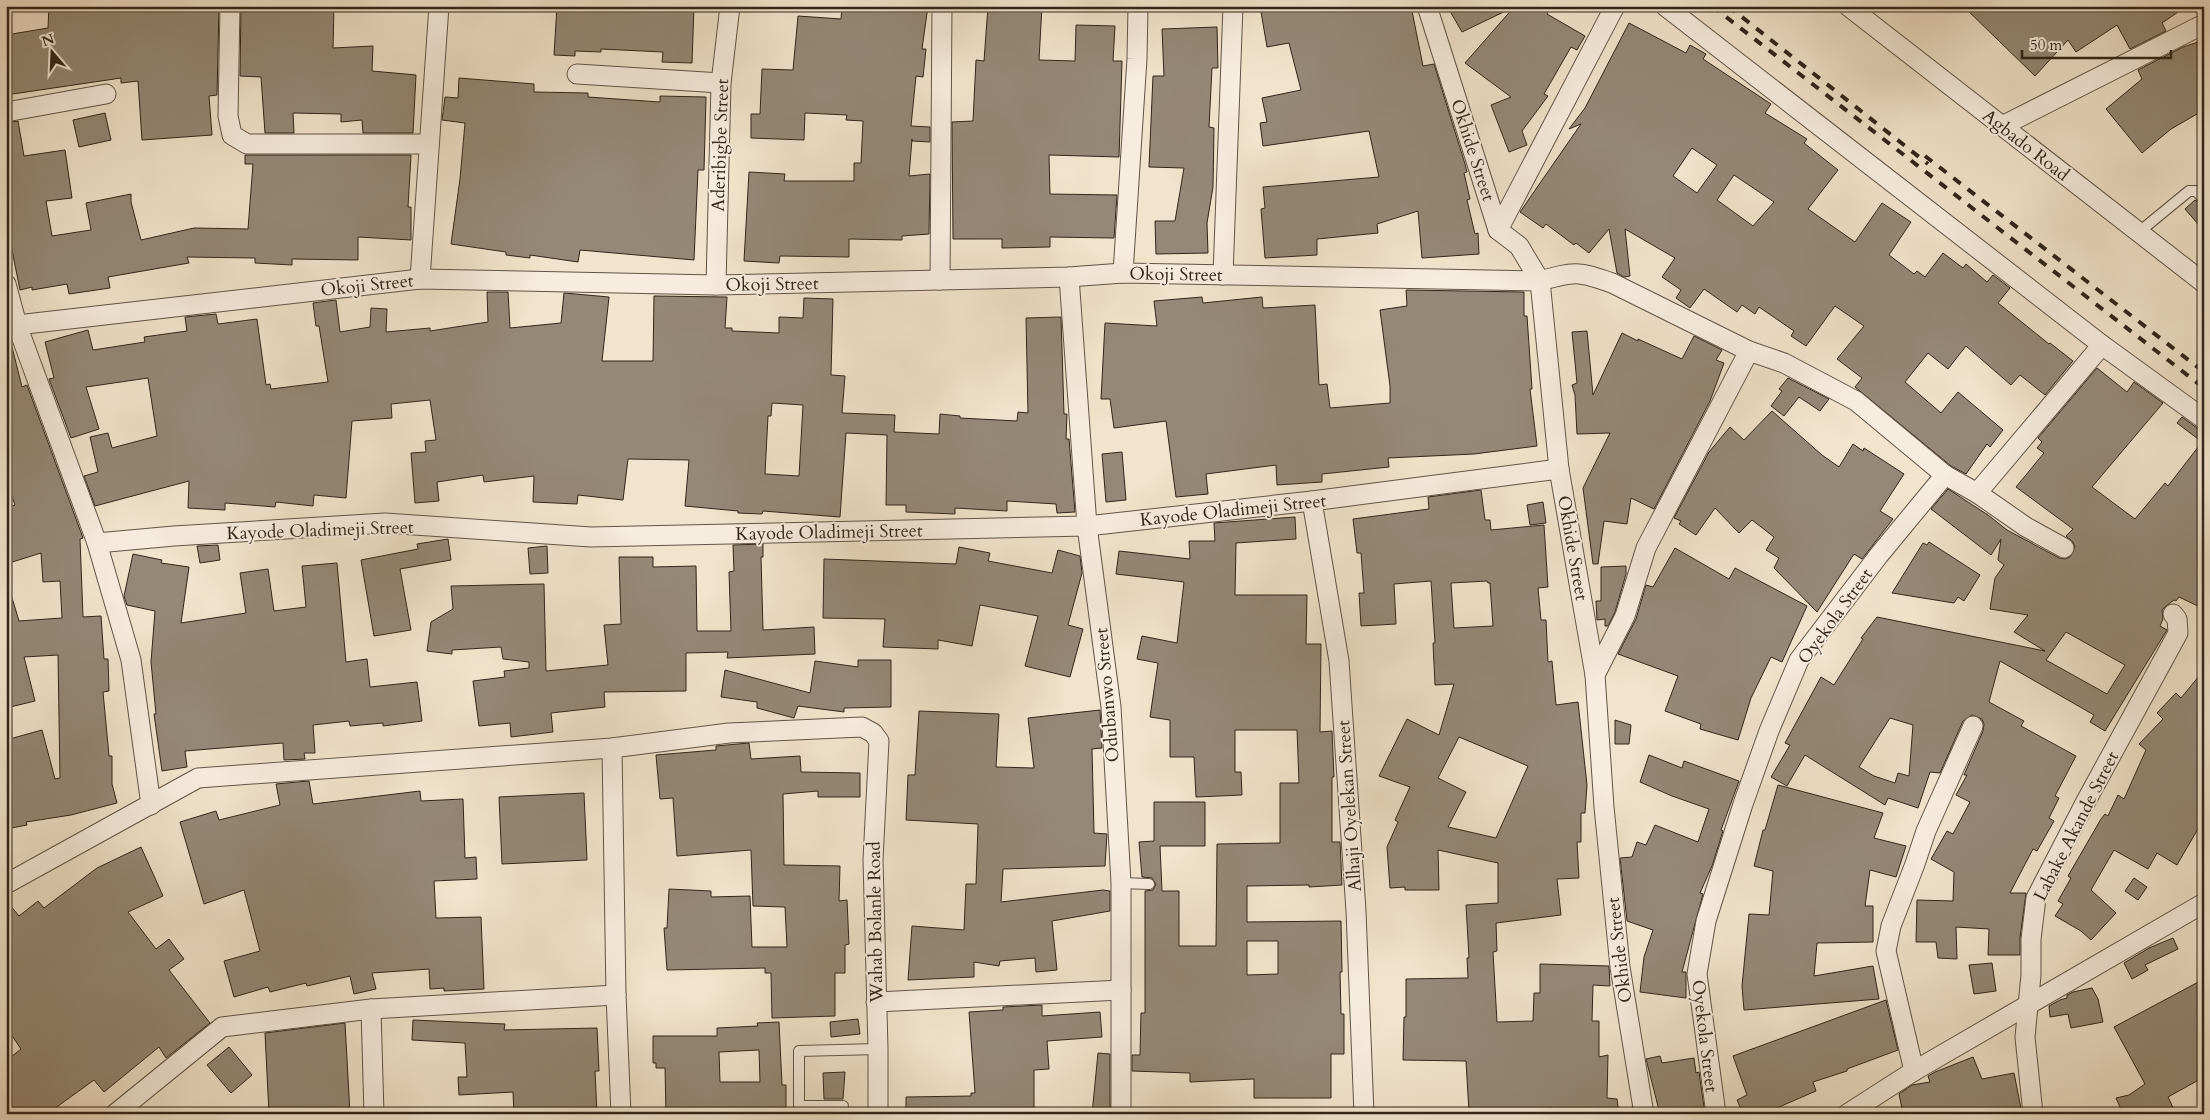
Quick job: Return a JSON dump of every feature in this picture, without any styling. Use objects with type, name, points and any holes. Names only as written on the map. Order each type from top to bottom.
[{"type":"street","points":[[230,6],[228,116],[232,135],[246,144],[429,144]]},
{"type":"street","points":[[420,279],[439,6]]},
{"type":"street","name":"Aderibigbe Street","points":[[716,285],[721,83],[730,6]]},
{"type":"street","points":[[940,280],[942,6]]},
{"type":"street","points":[[1123,273],[1138,6]]},
{"type":"street","points":[[1223,275],[1233,6]]},
{"type":"street","name":"Okhide Street","points":[[1427,6],[1498,230],[1519,246],[1540,281],[1559,469],[1595,675],[1604,808],[1620,967],[1644,1114]]},
{"type":"street","points":[[1498,230],[1615,6]]},
{"type":"street","points":[[1665,6],[2102,345],[2204,419]]},
{"type":"street","name":"Agbado Road","points":[[1848,6],[2204,283]]},
{"type":"street","points":[[2002,126],[2204,24]]},
{"type":"street","points":[[577,74],[721,83]]},
{"type":"street","points":[[6,112],[106,94]]},
{"type":"street","name":"Okoji Street","points":[[12,327],[420,279],[716,285],[1069,278],[1123,273],[1540,281],[1570,272],[1604,280],[1750,351],[1784,363],[1856,401],[1945,475]]},
{"type":"street","name":"Odubanwo Street","points":[[1069,278],[1087,526],[1111,707],[1121,883],[1121,1114]]},
{"type":"street","points":[[6,284],[12,327],[97,543],[131,660],[151,805]]},
{"type":"street","points":[[1977,493],[2102,345]]},
{"type":"street","points":[[1595,675],[1625,616],[1646,548],[1750,351]]},
{"type":"street","name":"Kayode Oladimeji Street","points":[[97,543],[174,536],[385,524],[590,537],[1087,526],[1312,501],[1559,469]]},
{"type":"street","points":[[1945,475],[1977,493],[2026,527],[2064,548]]},
{"type":"street","name":"Oyekola Street","points":[[1716,1114],[1697,974],[1706,921],[1756,767],[1799,660],[1879,555],[1945,475]]},
{"type":"street","name":"Alhaji Oyelekan Street","points":[[1312,501],[1339,661],[1356,911],[1364,1114]]},
{"type":"street","name":"Labake Akande Street","points":[[2033,1114],[2025,1037],[2031,974],[2031,939],[2036,898],[2085,803],[2178,633],[2177,619],[2173,614]]},
{"type":"street","points":[[1914,1071],[1886,951],[1891,926],[1926,831],[1973,726]]},
{"type":"street","name":"Wahab Bolanle Road","points":[[612,748],[729,734],[862,727],[873,733],[879,741],[873,860],[878,1114]]},
{"type":"street","points":[[6,884],[198,778],[612,748],[616,995],[621,1114]]},
{"type":"street","points":[[1846,1114],[1914,1071],[2204,903]]},
{"type":"street","points":[[876,1002],[1121,990]]},
{"type":"street","points":[[115,1114],[222,1027],[372,1009],[616,995]]},
{"type":"street","points":[[372,1009],[374,1114]]},
{"type":"lane","points":[[2139,232],[2189,191],[2196,191],[2204,199]]},
{"type":"lane","points":[[1121,883],[1149,884]]},
{"type":"lane","points":[[843,1106],[799,1106],[799,1051],[878,1049]]},
{"type":"building","points":[[49,6],[219,6],[217,95],[209,96],[212,135],[142,140],[138,81],[121,83],[121,78],[6,95],[6,35],[48,28]]},
{"type":"building","points":[[241,6],[334,6],[333,48],[373,46],[372,71],[416,75],[413,133],[363,133],[362,120],[341,122],[341,114],[293,113],[294,133],[265,133],[261,77],[240,76]]},
{"type":"building","points":[[557,6],[694,6],[692,63],[662,62],[663,52],[601,49],[601,52],[575,51],[575,56],[554,55]]},
{"type":"building","points":[[842,6],[928,6],[922,49],[926,49],[923,77],[916,76],[911,126],[930,127],[930,142],[912,141],[912,139],[909,176],[930,174],[929,234],[902,236],[902,240],[849,239],[849,257],[780,256],[779,263],[744,261],[749,172],[785,174],[784,181],[854,181],[854,163],[861,163],[863,121],[846,120],[847,115],[805,113],[804,140],[751,138],[751,114],[760,114],[762,69],[793,70],[798,16],[841,19]]},
{"type":"building","points":[[988,6],[1042,6],[1039,60],[1075,61],[1076,25],[1115,26],[1113,61],[1122,61],[1119,157],[1049,155],[1050,194],[1117,195],[1114,238],[1050,237],[1050,247],[1002,248],[1002,239],[953,239],[952,122],[973,121],[976,60],[984,61]]},
{"type":"building","points":[[1260,6],[1411,6],[1423,66],[1434,64],[1465,164],[1467,172],[1464,173],[1470,199],[1467,200],[1475,234],[1478,233],[1479,254],[1422,258],[1418,211],[1377,224],[1378,233],[1317,239],[1317,255],[1265,258],[1261,209],[1265,208],[1263,187],[1379,177],[1369,131],[1263,146],[1260,123],[1267,122],[1262,98],[1301,90],[1289,43],[1267,47]]},
{"type":"building","points":[[1447,6],[1552,6],[1547,14],[1585,36],[1577,50],[1571,47],[1544,94],[1548,96],[1522,131],[1527,145],[1509,152],[1491,105],[1511,97],[1465,63],[1514,7],[1462,32]]},
{"type":"building","points":[[1963,6],[2187,6],[2162,23],[2166,31],[2130,49],[2117,25],[2076,52],[2068,40],[2035,76]]},
{"type":"building","points":[[1629,23],[1686,53],[1690,45],[1706,54],[1703,59],[1771,104],[1765,113],[1807,139],[1804,143],[1838,170],[1808,209],[1855,242],[1882,203],[1911,222],[1889,255],[1914,274],[1917,271],[1925,277],[1943,253],[1963,268],[1966,264],[1987,282],[1993,275],[2010,288],[1998,303],[2073,361],[2045,395],[2020,375],[2011,385],[1966,346],[1948,369],[1928,353],[1905,382],[1941,413],[1958,392],[2003,430],[1990,447],[1987,444],[1966,474],[1951,466],[1855,387],[1862,378],[1837,359],[1864,326],[1835,306],[1806,346],[1791,336],[1794,331],[1759,307],[1755,314],[1742,305],[1737,312],[1704,289],[1690,308],[1676,298],[1681,290],[1662,277],[1675,258],[1625,229],[1630,276],[1624,277],[1617,273],[1609,229],[1589,253],[1576,243],[1574,245],[1546,224],[1543,228],[1520,212],[1581,124],[1569,129],[1585,108]],"holes":[[[1692,148],[1717,165],[1697,193],[1673,176]],[[1734,175],[1774,202],[1753,226],[1717,200]]]},
{"type":"building","points":[[1217,27],[1218,68],[1212,68],[1209,127],[1214,128],[1213,187],[1207,223],[1208,253],[1156,254],[1155,221],[1175,221],[1184,168],[1149,167],[1153,76],[1164,76],[1162,29]]},
{"type":"building","points":[[2204,40],[2204,110],[2171,129],[2142,153],[2106,109],[2142,79],[2138,70],[2183,47]]},
{"type":"building","points":[[459,78],[534,84],[534,92],[588,93],[588,97],[660,102],[660,96],[706,97],[704,170],[698,170],[694,260],[580,250],[578,262],[530,255],[530,258],[506,255],[506,252],[451,244],[465,123],[442,120],[445,97],[458,98]]},
{"type":"building","points":[[105,113],[111,140],[79,147],[73,120]]},
{"type":"building","points":[[18,121],[24,156],[65,150],[72,198],[46,201],[52,236],[91,230],[86,203],[131,194],[131,202],[141,240],[194,228],[248,229],[253,164],[245,164],[245,155],[411,155],[408,207],[411,207],[411,240],[358,237],[358,260],[292,259],[292,265],[255,263],[255,258],[187,257],[189,263],[108,277],[110,288],[69,294],[67,284],[32,290],[32,287],[20,290],[6,220],[6,123]]},
{"type":"building","points":[[2195,200],[2204,206],[2204,231],[2185,209]]},
{"type":"building","points":[[1406,290],[1524,292],[1524,316],[1527,316],[1532,389],[1530,389],[1537,446],[1474,454],[1388,458],[1389,467],[1322,474],[1322,482],[1277,485],[1276,465],[1206,474],[1208,494],[1176,497],[1166,421],[1114,428],[1110,399],[1101,399],[1105,323],[1157,326],[1154,301],[1202,297],[1203,303],[1262,297],[1263,308],[1315,305],[1319,385],[1327,384],[1330,408],[1390,403],[1390,386],[1380,310],[1407,306]]},
{"type":"building","points":[[487,292],[508,292],[510,328],[561,323],[564,293],[609,297],[602,361],[653,361],[654,296],[727,297],[725,328],[732,328],[732,331],[779,333],[779,317],[803,318],[804,298],[833,299],[831,375],[845,376],[842,413],[895,415],[894,432],[939,434],[940,414],[960,416],[960,418],[1017,421],[1018,412],[1028,413],[1026,318],[1061,317],[1064,414],[1067,414],[1066,439],[1069,439],[1075,512],[1057,513],[1056,504],[1007,501],[1007,511],[955,508],[955,514],[906,512],[906,505],[886,505],[887,435],[846,433],[840,517],[763,511],[762,514],[738,513],[738,511],[685,506],[689,460],[628,459],[623,500],[578,495],[577,504],[533,502],[534,476],[484,482],[483,475],[437,482],[439,501],[415,503],[411,453],[426,452],[425,441],[436,440],[430,400],[391,404],[392,418],[352,421],[346,498],[314,495],[313,506],[276,502],[275,507],[225,503],[225,510],[188,508],[189,481],[95,506],[84,476],[98,472],[90,437],[108,433],[112,448],[157,436],[148,378],[86,387],[99,429],[71,438],[49,379],[54,378],[45,342],[88,330],[93,350],[145,342],[144,337],[187,331],[185,317],[216,314],[218,324],[257,319],[266,385],[270,384],[271,389],[328,382],[319,326],[316,326],[313,303],[336,300],[340,332],[370,327],[371,308],[387,309],[386,332],[430,328],[430,331],[488,322]],"holes":[[[772,403],[803,405],[799,476],[765,474],[768,416],[771,416]]]},
{"type":"building","points":[[1587,331],[1593,395],[1622,333],[1682,359],[1694,336],[1722,350],[1716,360],[1724,363],[1710,401],[1654,509],[1631,498],[1627,524],[1604,521],[1598,564],[1593,564],[1583,488],[1610,433],[1577,434],[1575,395],[1572,385],[1577,383],[1572,332]]},
{"type":"building","points":[[12,347],[22,387],[27,385],[83,538],[80,539],[83,617],[101,616],[104,659],[108,659],[109,691],[103,692],[109,756],[112,756],[112,784],[117,803],[71,815],[26,822],[27,825],[6,829],[6,740],[42,730],[55,779],[60,778],[58,655],[24,657],[35,701],[6,708],[6,592],[10,591],[19,621],[62,618],[60,581],[43,582],[41,553],[6,564],[6,508],[15,505],[6,479],[6,348]]},
{"type":"building","points":[[2097,368],[2127,392],[2134,382],[2163,403],[2092,487],[2135,519],[2165,483],[2168,486],[2202,442],[2177,423],[2182,417],[2197,428],[2204,430],[2204,609],[2179,597],[2162,610],[2163,619],[2160,626],[2167,630],[2105,731],[2090,722],[2094,715],[2000,661],[1989,702],[2024,721],[2021,726],[2076,756],[2055,796],[2059,798],[2049,818],[2054,821],[2037,851],[2033,849],[2010,893],[2026,893],[2020,938],[2020,955],[1988,955],[1989,929],[1956,927],[1957,959],[1938,958],[1936,942],[1916,942],[1917,900],[1953,901],[1954,872],[1931,859],[1947,831],[1953,834],[1970,802],[1956,795],[1967,775],[1964,775],[1983,731],[1984,724],[1982,719],[1972,715],[1963,721],[1940,773],[1930,772],[1918,808],[1888,798],[1885,805],[1805,755],[1787,786],[1771,777],[1790,745],[1785,743],[1821,677],[1834,685],[1863,639],[1861,638],[1877,617],[2045,651],[2014,632],[2028,615],[1990,609],[1995,578],[2004,565],[1998,560],[2001,539],[1991,555],[1931,509],[1948,489],[2007,530],[2059,558],[2065,559],[2070,557],[2075,547],[2073,542],[2066,536],[2073,529],[2016,487],[2044,453],[2037,448],[2042,442],[2038,438]],"holes":[[[2066,632],[2125,665],[2107,694],[2046,660]],[[1890,718],[1913,725],[1909,776],[1898,773],[1895,783],[1874,776],[1859,767]]]},
{"type":"building","points":[[1788,378],[1829,399],[1820,411],[1799,397],[1784,416],[1771,406],[1782,391],[1779,389]]},
{"type":"building","points":[[1772,411],[1822,455],[1839,467],[1853,444],[1863,451],[1864,448],[1904,474],[1880,511],[1893,519],[1862,559],[1854,554],[1817,612],[1774,568],[1779,558],[1766,550],[1774,537],[1752,520],[1739,533],[1715,508],[1696,535],[1679,524],[1681,521],[1674,518],[1709,452],[1730,427],[1744,440]]},
{"type":"building","points":[[1122,452],[1126,500],[1106,502],[1102,454]]},
{"type":"building","points":[[1481,490],[1485,520],[1490,520],[1491,530],[1544,525],[1548,587],[1538,588],[1541,620],[1546,620],[1548,662],[1552,661],[1556,705],[1578,702],[1587,785],[1585,813],[1581,813],[1581,842],[1577,842],[1579,878],[1557,879],[1561,915],[1496,923],[1497,951],[1493,952],[1497,1022],[1533,1021],[1534,993],[1540,993],[1540,964],[1609,966],[1610,986],[1593,985],[1592,1021],[1599,1021],[1599,1057],[1608,1055],[1607,1098],[1617,1099],[1619,1114],[1552,1114],[1552,1108],[1469,1112],[1466,1061],[1403,1060],[1406,979],[1468,978],[1467,958],[1469,958],[1466,905],[1498,903],[1498,863],[1438,850],[1439,890],[1405,890],[1405,887],[1390,888],[1387,847],[1398,822],[1395,820],[1410,787],[1379,776],[1407,719],[1439,735],[1454,684],[1435,685],[1433,643],[1435,643],[1431,581],[1394,584],[1396,624],[1361,626],[1359,593],[1364,593],[1361,553],[1357,553],[1353,519],[1429,509],[1428,497]],"holes":[[[1487,581],[1490,583],[1493,626],[1454,628],[1451,583]],[[1459,737],[1528,766],[1496,838],[1448,827],[1466,792],[1438,778]]]},
{"type":"building","points":[[1543,502],[1546,523],[1530,525],[1527,505]]},
{"type":"building","points":[[1295,517],[1296,539],[1236,543],[1235,595],[1307,595],[1306,644],[1321,644],[1320,732],[1332,731],[1334,777],[1332,777],[1332,842],[1340,842],[1342,885],[1309,887],[1309,885],[1247,886],[1247,922],[1341,921],[1342,972],[1340,972],[1341,1014],[1344,1014],[1344,1054],[1331,1054],[1331,1098],[1254,1098],[1254,1079],[1190,1082],[1190,1073],[1132,1071],[1132,1055],[1140,1055],[1141,1013],[1145,1013],[1145,891],[1153,890],[1156,884],[1152,878],[1142,877],[1139,842],[1154,841],[1154,802],[1205,802],[1205,846],[1160,846],[1162,891],[1179,891],[1179,946],[1216,946],[1217,844],[1280,843],[1280,783],[1299,783],[1297,730],[1235,730],[1235,772],[1241,772],[1242,795],[1196,797],[1194,757],[1170,757],[1170,720],[1150,717],[1158,663],[1137,659],[1142,636],[1177,643],[1184,582],[1116,574],[1119,551],[1190,559],[1189,541],[1215,541],[1214,523]],"holes":[[[1247,941],[1278,941],[1278,974],[1247,975]]]},
{"type":"building","points":[[448,539],[451,560],[400,569],[411,630],[374,636],[361,560],[418,549],[417,544]]},
{"type":"building","points":[[1929,542],[1980,575],[1964,601],[1958,597],[1954,603],[1892,593],[1923,543],[1927,545]]},
{"type":"building","points":[[763,544],[763,557],[761,557],[763,630],[814,627],[815,654],[727,658],[728,652],[686,653],[686,691],[604,692],[605,707],[551,713],[553,732],[511,737],[510,723],[479,726],[473,681],[505,677],[504,671],[529,668],[529,662],[503,659],[501,647],[452,650],[452,654],[427,651],[431,622],[453,609],[451,586],[544,584],[546,671],[608,665],[604,625],[621,624],[619,557],[653,557],[653,567],[696,566],[697,631],[731,631],[729,572],[734,571],[733,545]]},
{"type":"building","points":[[218,545],[220,560],[200,563],[197,546]]},
{"type":"building","points":[[547,546],[548,573],[530,574],[528,548]]},
{"type":"building","points":[[959,547],[990,553],[988,561],[1052,573],[1058,550],[1080,556],[1082,573],[1068,625],[1083,629],[1070,677],[1025,666],[1038,616],[980,605],[972,646],[938,640],[938,649],[883,647],[885,619],[823,618],[824,559],[956,564]]},
{"type":"building","points":[[1675,548],[1729,579],[1735,568],[1807,606],[1782,662],[1771,657],[1751,698],[1738,740],[1700,729],[1701,724],[1665,711],[1678,676],[1618,654],[1636,619],[1646,585],[1653,587]]},
{"type":"building","points":[[133,554],[162,560],[161,563],[189,567],[181,623],[246,613],[240,573],[268,569],[274,611],[306,607],[302,566],[337,563],[346,662],[367,659],[370,687],[417,682],[422,721],[383,726],[383,723],[350,726],[349,721],[313,725],[315,753],[304,753],[305,759],[284,760],[283,743],[185,751],[187,767],[162,771],[154,714],[156,714],[151,662],[155,611],[127,605],[124,596]]},
{"type":"building","points":[[1626,566],[1626,574],[1615,612],[1608,626],[1605,626],[1605,619],[1597,620],[1596,601],[1601,601],[1601,567]]},
{"type":"building","points":[[858,660],[891,660],[891,707],[844,708],[844,712],[798,706],[794,718],[757,708],[757,702],[721,697],[725,670],[810,693],[815,661],[858,667]]},
{"type":"building","points":[[2204,670],[2204,829],[2199,827],[2177,865],[2157,853],[2148,869],[2114,850],[2091,890],[2116,913],[2091,940],[2081,931],[2055,916],[2063,904],[2058,901],[2071,878],[2068,876],[2101,819],[2105,814],[2108,816],[2118,795],[2124,799],[2146,750],[2139,744],[2163,719],[2157,713],[2176,693],[2181,698]]},
{"type":"building","points":[[1100,710],[1102,748],[1092,749],[1094,833],[1107,834],[1105,866],[1003,869],[1001,902],[1103,890],[1110,891],[1110,911],[1052,921],[1057,970],[1036,972],[1035,958],[1000,961],[999,966],[974,962],[974,977],[908,980],[912,926],[964,930],[966,884],[976,884],[978,824],[906,820],[908,775],[915,775],[919,711],[999,714],[996,767],[1034,768],[1028,718]]},
{"type":"building","points":[[1615,720],[1631,725],[1629,744],[1615,744]]},
{"type":"building","points":[[749,743],[751,759],[800,756],[801,772],[860,773],[860,797],[818,797],[818,791],[783,794],[784,865],[840,866],[839,901],[847,900],[849,944],[845,945],[845,973],[835,973],[835,1016],[772,1018],[771,973],[765,973],[765,968],[667,970],[664,928],[667,928],[669,889],[711,891],[711,897],[750,896],[752,947],[787,947],[785,907],[753,906],[751,850],[677,856],[673,798],[660,799],[656,755],[716,750],[716,746]]},
{"type":"building","points":[[1649,755],[1682,768],[1684,761],[1739,781],[1721,830],[1723,831],[1712,866],[1700,893],[1703,894],[1682,972],[1686,972],[1686,998],[1640,992],[1644,957],[1653,930],[1627,921],[1620,858],[1632,857],[1637,842],[1646,845],[1655,825],[1698,842],[1709,809],[1640,782]]},
{"type":"building","points":[[309,781],[313,804],[420,791],[421,801],[463,799],[465,858],[476,857],[477,879],[434,881],[436,918],[481,917],[484,989],[444,991],[444,988],[430,989],[429,969],[372,973],[376,989],[354,994],[350,976],[307,986],[306,983],[270,992],[268,987],[234,997],[224,961],[260,951],[244,890],[204,904],[180,822],[216,811],[219,820],[280,805],[276,784]]},
{"type":"building","points":[[1778,785],[1883,813],[1874,838],[1906,846],[1896,877],[1870,870],[1865,906],[1873,906],[1873,942],[1817,943],[1814,976],[1873,966],[1879,999],[1744,1010],[1742,986],[1749,914],[1769,915],[1773,871],[1754,866],[1763,830],[1765,830]]},
{"type":"building","points":[[584,793],[587,860],[502,864],[499,797]]},
{"type":"building","points":[[141,847],[163,896],[128,912],[156,949],[169,939],[184,959],[169,970],[210,1023],[166,1058],[159,1047],[104,1092],[94,1080],[47,1114],[18,1114],[6,1099],[6,1061],[21,1049],[6,1027],[6,900],[19,916],[38,901],[44,908],[97,868]]},
{"type":"building","points":[[2134,878],[2147,887],[2138,900],[2125,891]]},
{"type":"building","points":[[2173,938],[2178,949],[2145,965],[2148,970],[2132,979],[2124,963],[2149,948]]},
{"type":"building","points":[[1992,963],[1996,991],[1974,994],[1969,965]]},
{"type":"building","points":[[2204,979],[2204,1077],[2168,1097],[2176,1114],[2123,1114],[2116,1098],[2129,1095],[2145,1084],[2114,1027]]},
{"type":"building","points":[[2092,988],[2098,999],[2103,1022],[2071,1028],[2068,1014],[2050,1017],[2049,1006],[2067,998],[2067,995],[2073,992]]},
{"type":"building","points":[[1886,1000],[1898,1050],[1847,1069],[1847,1071],[1813,1082],[1816,1091],[1763,1114],[1743,1114],[1737,1100],[1747,1095],[1733,1056]]},
{"type":"building","points":[[1042,1005],[1042,1016],[1100,1012],[1102,1037],[1047,1041],[1049,1069],[1034,1070],[1034,1114],[906,1114],[906,1097],[971,1096],[971,1093],[975,1093],[969,1012],[1003,1010],[1003,1007]]},
{"type":"building","points":[[858,1019],[860,1034],[831,1037],[830,1022]]},
{"type":"building","points":[[413,1020],[505,1024],[504,1030],[597,1028],[599,1071],[595,1071],[597,1114],[514,1114],[513,1092],[459,1095],[458,1077],[467,1077],[465,1043],[412,1040]]},
{"type":"building","points":[[779,1022],[782,1085],[786,1085],[786,1114],[666,1114],[665,1068],[656,1068],[656,1063],[653,1063],[653,1036],[717,1036],[717,1028],[758,1026],[757,1023]],"holes":[[[759,1050],[760,1082],[720,1082],[719,1052]]]},
{"type":"building","points":[[345,1023],[350,1114],[269,1114],[265,1033]]},
{"type":"building","points":[[229,1047],[252,1075],[231,1093],[207,1065]]},
{"type":"building","points":[[1098,1053],[1110,1054],[1110,1114],[1092,1114]]},
{"type":"building","points":[[1660,1056],[1662,1063],[1694,1058],[1696,1073],[1699,1072],[1705,1114],[1660,1114],[1646,1059]]},
{"type":"building","points":[[1973,1057],[1982,1079],[2014,1073],[2022,1114],[1903,1114],[1899,1094],[1912,1085],[1930,1082],[1928,1076],[1935,1072]]},
{"type":"building","points":[[845,1072],[843,1099],[824,1099],[823,1073]]},
{"type":"railway","points":[[1712,6],[2204,388]]},
{"type":"railway","points":[[1728,6],[1928,164]]},
{"type":"railway","points":[[1925,156],[2204,372]]}]
